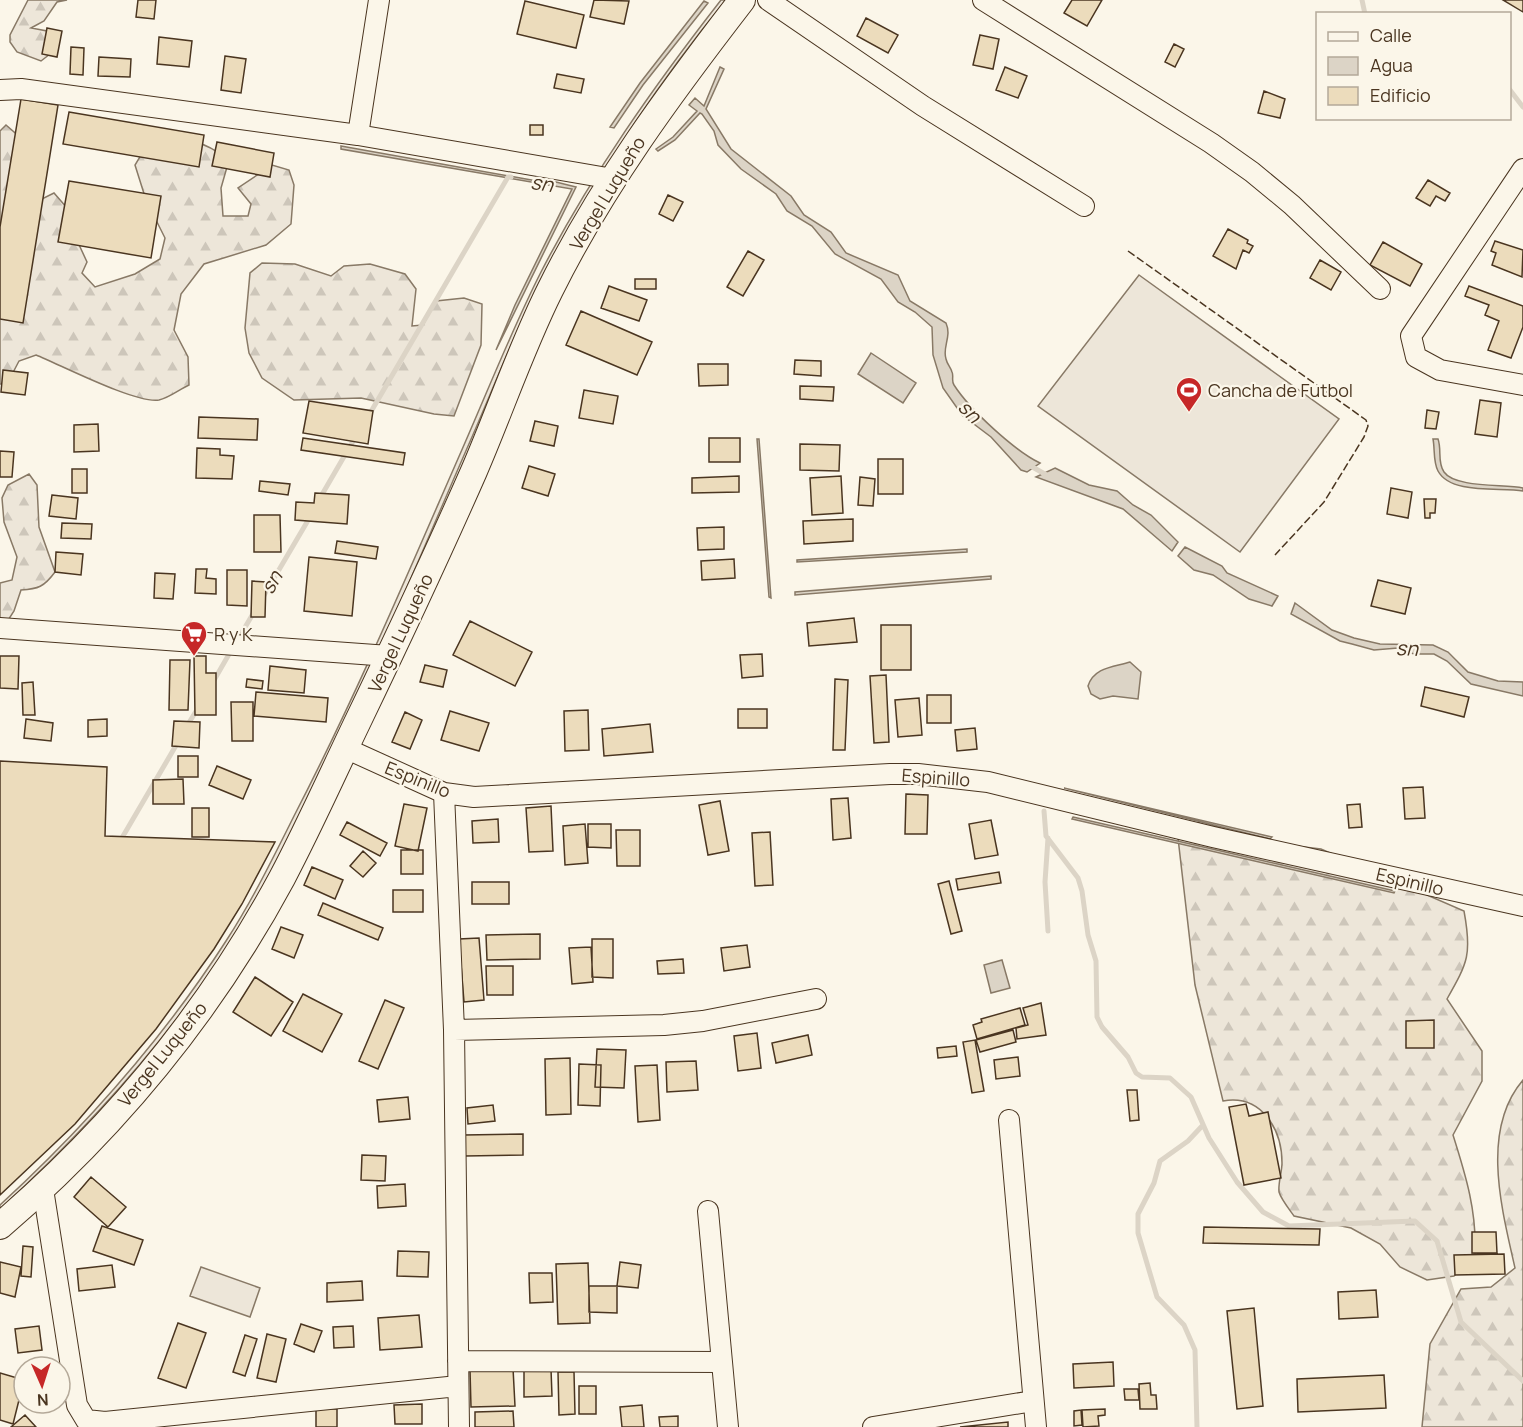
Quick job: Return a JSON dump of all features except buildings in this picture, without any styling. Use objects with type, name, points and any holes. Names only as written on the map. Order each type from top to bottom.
[{"type":"main road","name":"Vergel Luqueño","points":[[0,1226],[43,1189],[144,1080],[219,981],[282,877],[389,656],[474,469],[549,291],[613,179],[675,87],[742,0]]},
{"type":"street","points":[[358,135],[379,0]]},
{"type":"street","points":[[768,0],[923,106],[1084,206]]},
{"type":"street","points":[[983,0],[1211,143],[1252,172],[1292,205],[1380,289]]},
{"type":"street","points":[[0,90],[21,89],[358,135],[613,179]]},
{"type":"street","points":[[1523,169],[1412,336],[1416,357],[1440,370],[1523,385]]},
{"type":"street","points":[[0,628],[389,656]]},
{"type":"street","name":"Espinillo","points":[[345,748],[444,793],[474,797],[879,775],[951,776],[988,782],[1214,837],[1523,906]]},
{"type":"street","points":[[444,793],[453,1030],[459,1427]]},
{"type":"street","points":[[453,1030],[664,1025],[703,1021],[816,999]]},
{"type":"street","points":[[1009,1120],[1036,1427]]},
{"type":"street","points":[[43,1189],[77,1404],[86,1420],[105,1422],[458,1386]]},
{"type":"street","points":[[708,1210],[728,1427]]},
{"type":"street","points":[[458,1361],[722,1362]]},
{"type":"street","points":[[873,1427],[1033,1401]]},
{"type":"green space","points":[[28,0],[67,0],[57,2],[44,21],[31,28],[47,31],[50,54],[41,61],[17,52],[10,42],[10,35]]},
{"type":"green space","points":[[721,0],[726,0],[675,65],[628,132],[545,274],[516,334],[361,692],[300,818],[232,939],[181,1013],[125,1082],[64,1147],[0,1209],[0,1205],[63,1144],[122,1080],[202,977],[236,926],[278,848],[358,684],[541,272],[602,166],[672,65]]},
{"type":"green space","points":[[6,125],[22,139],[36,202],[54,193],[74,216],[75,236],[87,262],[82,273],[95,287],[135,274],[160,259],[165,238],[146,200],[135,165],[147,145],[181,141],[199,143],[229,160],[221,188],[223,216],[248,216],[251,204],[238,188],[272,165],[289,170],[294,185],[291,224],[266,245],[204,264],[181,294],[174,330],[188,357],[189,385],[163,399],[148,400],[98,383],[36,355],[19,361],[7,384],[0,384],[0,131]]},
{"type":"green space","points":[[262,263],[295,264],[331,276],[344,266],[370,264],[405,274],[416,289],[412,326],[423,325],[436,301],[464,298],[482,304],[481,345],[454,416],[434,414],[361,398],[294,400],[262,378],[249,353],[245,328],[250,273]]},
{"type":"green space","name":"Cancha de Futbol","points":[[1139,275],[1339,419],[1240,552],[1038,406]]},
{"type":"green space","points":[[29,474],[37,485],[39,527],[55,572],[40,586],[21,590],[14,611],[5,625],[0,625],[0,583],[12,580],[17,557],[4,522],[2,498],[8,485]]},
{"type":"green space","points":[[1201,821],[1261,842],[1321,849],[1464,911],[1468,948],[1460,976],[1447,999],[1482,1051],[1482,1081],[1453,1135],[1470,1194],[1475,1239],[1475,1255],[1454,1276],[1427,1280],[1400,1267],[1380,1244],[1351,1228],[1294,1216],[1279,1192],[1281,1151],[1274,1127],[1259,1109],[1249,1103],[1237,1100],[1223,1101],[1195,985],[1178,838]]},
{"type":"green space","points":[[1523,1080],[1523,1427],[1422,1427],[1430,1344],[1461,1289],[1491,1287],[1515,1268],[1500,1196],[1498,1146],[1502,1122],[1510,1100]]},
{"type":"green space","points":[[201,1267],[260,1288],[250,1317],[190,1296]]},
{"type":"water","points":[[704,1],[708,3],[643,85],[614,128],[610,127],[640,83]]},
{"type":"water","points":[[720,67],[724,69],[706,109],[731,149],[791,196],[804,215],[831,232],[846,253],[898,275],[910,301],[946,323],[948,333],[945,355],[953,374],[954,385],[994,429],[1018,449],[1040,463],[1027,472],[1021,470],[991,437],[962,415],[943,388],[933,355],[932,327],[915,312],[898,302],[881,279],[835,254],[812,226],[787,211],[776,194],[741,169],[718,145],[714,131],[702,114],[700,113],[675,140],[658,151],[656,149],[673,137],[697,111],[689,105],[695,98],[704,106]]},
{"type":"water","points":[[341,146],[537,181],[548,180],[576,187],[496,350],[515,305],[572,189],[341,149]]},
{"type":"water","points":[[871,353],[916,383],[903,403],[858,374]]},
{"type":"water","points":[[757,439],[759,439],[771,598],[769,597]]},
{"type":"water","points":[[1433,439],[1438,439],[1442,468],[1450,477],[1469,483],[1523,488],[1523,491],[1465,487],[1444,479],[1436,467]]},
{"type":"water","points":[[1055,468],[1089,485],[1117,491],[1133,505],[1151,515],[1178,542],[1172,551],[1123,509],[1036,477]]},
{"type":"water","points":[[1185,547],[1222,566],[1227,573],[1278,596],[1272,606],[1249,599],[1213,575],[1194,570],[1178,556]]},
{"type":"water","points":[[967,549],[967,552],[797,562],[797,560]]},
{"type":"water","points":[[991,576],[991,579],[795,595],[795,592]]},
{"type":"water","points":[[1295,603],[1332,630],[1354,638],[1380,644],[1433,645],[1448,652],[1468,672],[1498,681],[1523,682],[1523,696],[1471,684],[1447,661],[1434,654],[1414,654],[1398,648],[1374,650],[1340,641],[1291,614]]},
{"type":"water","points":[[1130,662],[1141,672],[1138,699],[1113,696],[1100,699],[1091,694],[1088,686],[1095,675],[1105,669]]},
{"type":"water","points":[[1064,788],[1272,837],[1270,839]]},
{"type":"water","points":[[1073,817],[1395,891],[1394,893],[1072,819]]},
{"type":"water","points":[[1002,960],[1010,988],[991,993],[984,965]]},
{"type":"waterway","points":[[1362,0],[1365,12]]},
{"type":"waterway","points":[[1511,91],[1523,107]]},
{"type":"waterway","name":"sn","points":[[369,415],[508,177],[511,177]]},
{"type":"waterway","name":"sn","points":[[320,498],[356,436]]},
{"type":"waterway","name":"sn","points":[[1029,465],[1050,477]]},
{"type":"waterway","name":"sn","points":[[263,597],[310,517]]},
{"type":"waterway","name":"sn","points":[[237,641],[254,612]]},
{"type":"waterway","name":"sn","points":[[213,682],[232,649]]},
{"type":"waterway","name":"sn","points":[[187,726],[198,708]]},
{"type":"waterway","name":"sn","points":[[119,843],[178,742]]},
{"type":"waterway","points":[[1044,811],[1046,836],[1078,878],[1082,891],[1088,935],[1096,961],[1097,1017],[1102,1027],[1128,1057],[1136,1073],[1142,1077],[1170,1078],[1191,1097],[1209,1138],[1237,1182],[1263,1212],[1289,1226],[1415,1221],[1437,1241],[1461,1322],[1523,1381]]},
{"type":"waterway","points":[[1048,838],[1045,882],[1048,931]]},
{"type":"waterway","points":[[1197,1427],[1195,1350],[1184,1325],[1157,1297],[1138,1233],[1138,1214],[1154,1183],[1160,1161],[1188,1141],[1203,1125]]},
{"type":"fence","points":[[1128,251],[1366,420],[1368,426],[1364,437],[1324,502],[1275,555]]},
{"type":"place","name":"Cancha de Futbol","points":[[1189,413]]},
{"type":"place","name":"R y K","points":[[194,657]]}]
